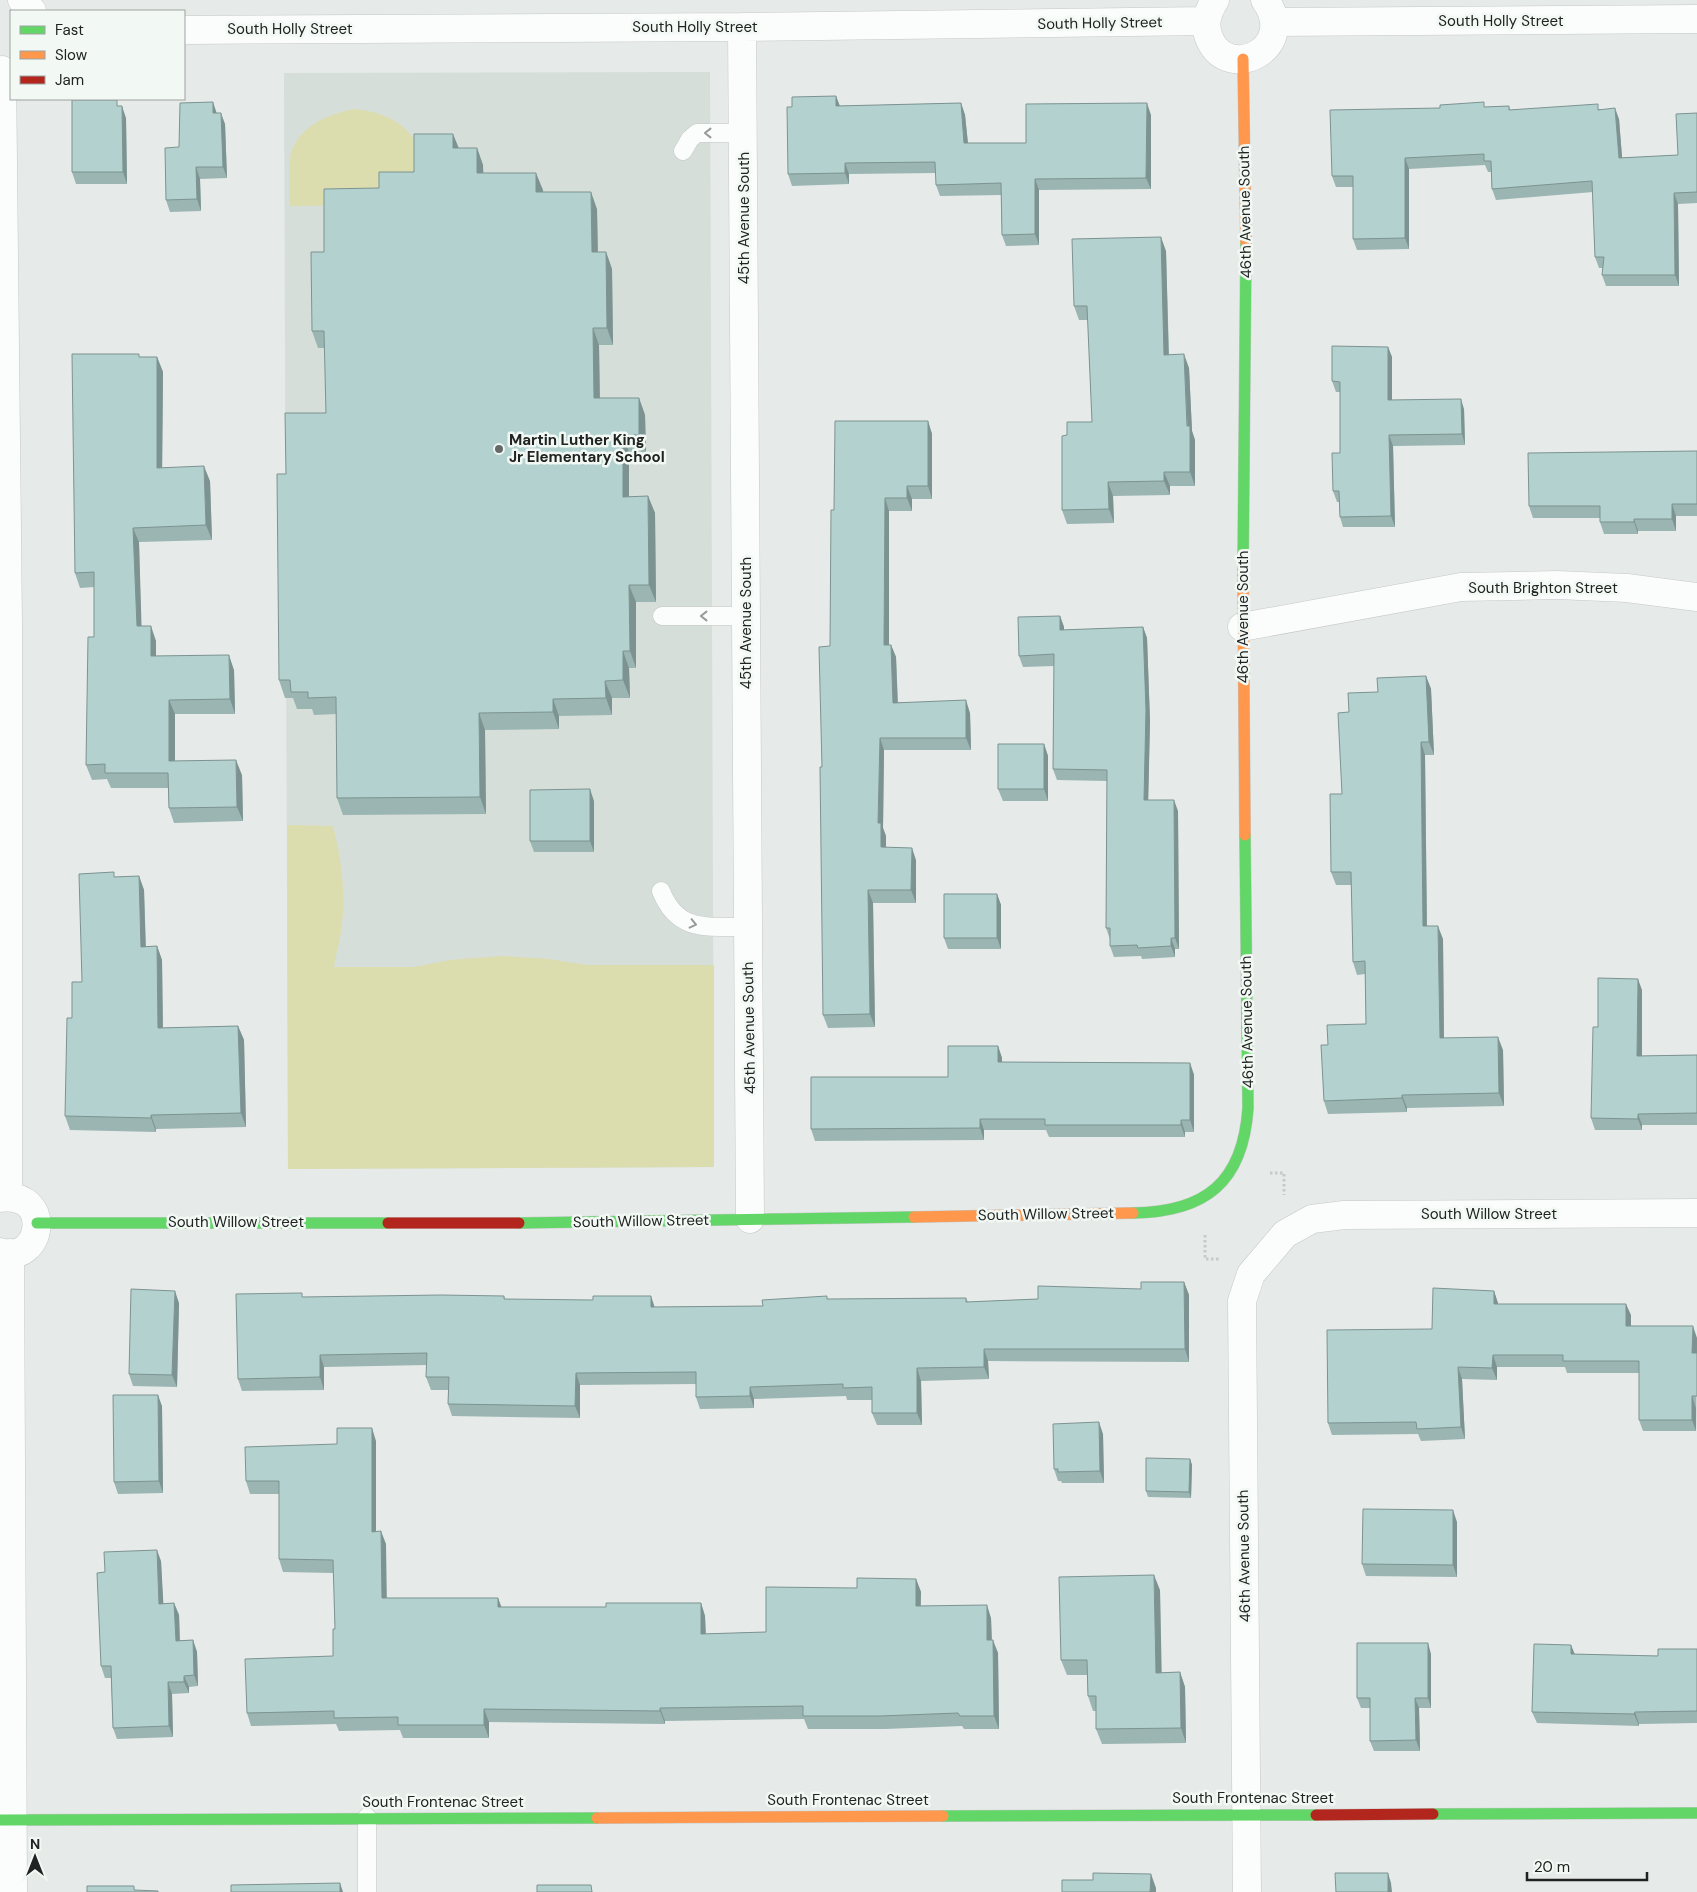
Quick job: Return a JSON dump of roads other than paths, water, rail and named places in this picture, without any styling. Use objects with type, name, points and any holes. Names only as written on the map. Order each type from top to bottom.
[{"type":"street","points":[[22,0],[31,10]]},
{"type":"street","points":[[1211,11],[1207,34],[1212,44],[1220,53],[1243,59],[1254,56],[1264,50],[1271,41],[1270,11]]},
{"type":"street","name":"South Holly Street","points":[[185,30],[742,28],[1211,11]]},
{"type":"street","name":"South Holly Street","points":[[1270,11],[1697,19]]},
{"type":"street","name":"45th Avenue South","points":[[742,28],[750,1220]]},
{"type":"street","name":"46th Avenue South","points":[[1232,1173],[1244,1146],[1248,1108],[1242,627],[1246,275],[1243,59]]},
{"type":"street","points":[[4,70],[2,328],[4,1197],[18,1198],[27,1203],[33,1210],[37,1223],[34,1238],[28,1246],[21,1251],[5,1252],[6,1820],[13,1892]]},
{"type":"street","name":"South Brighton Street","points":[[1242,627],[1461,587],[1567,585],[1627,588],[1697,597]]},
{"type":"street","name":"South Willow Street","points":[[37,1223],[492,1224],[1154,1214],[1179,1209],[1205,1197],[1232,1173]]},
{"type":"street","name":"South Willow Street","points":[[1285,1234],[1312,1220],[1344,1215],[1697,1213]]},
{"type":"street","name":"46th Avenue South","points":[[1247,1892],[1242,1301],[1251,1274],[1285,1234]]},
{"type":"street","name":"South Frontenac Street","points":[[6,1820],[1697,1812]]},
{"type":"lane","points":[[683,151],[690,139],[697,133],[743,133]]},
{"type":"lane","points":[[662,616],[746,616]]},
{"type":"lane","points":[[661,891],[666,904],[680,920],[695,925],[748,927]]},
{"type":"lane","points":[[367,1817],[367,1892]]},
{"type":"place","name":"Martin Luther King Jr Elementary School","points":[[499,449]]}]
